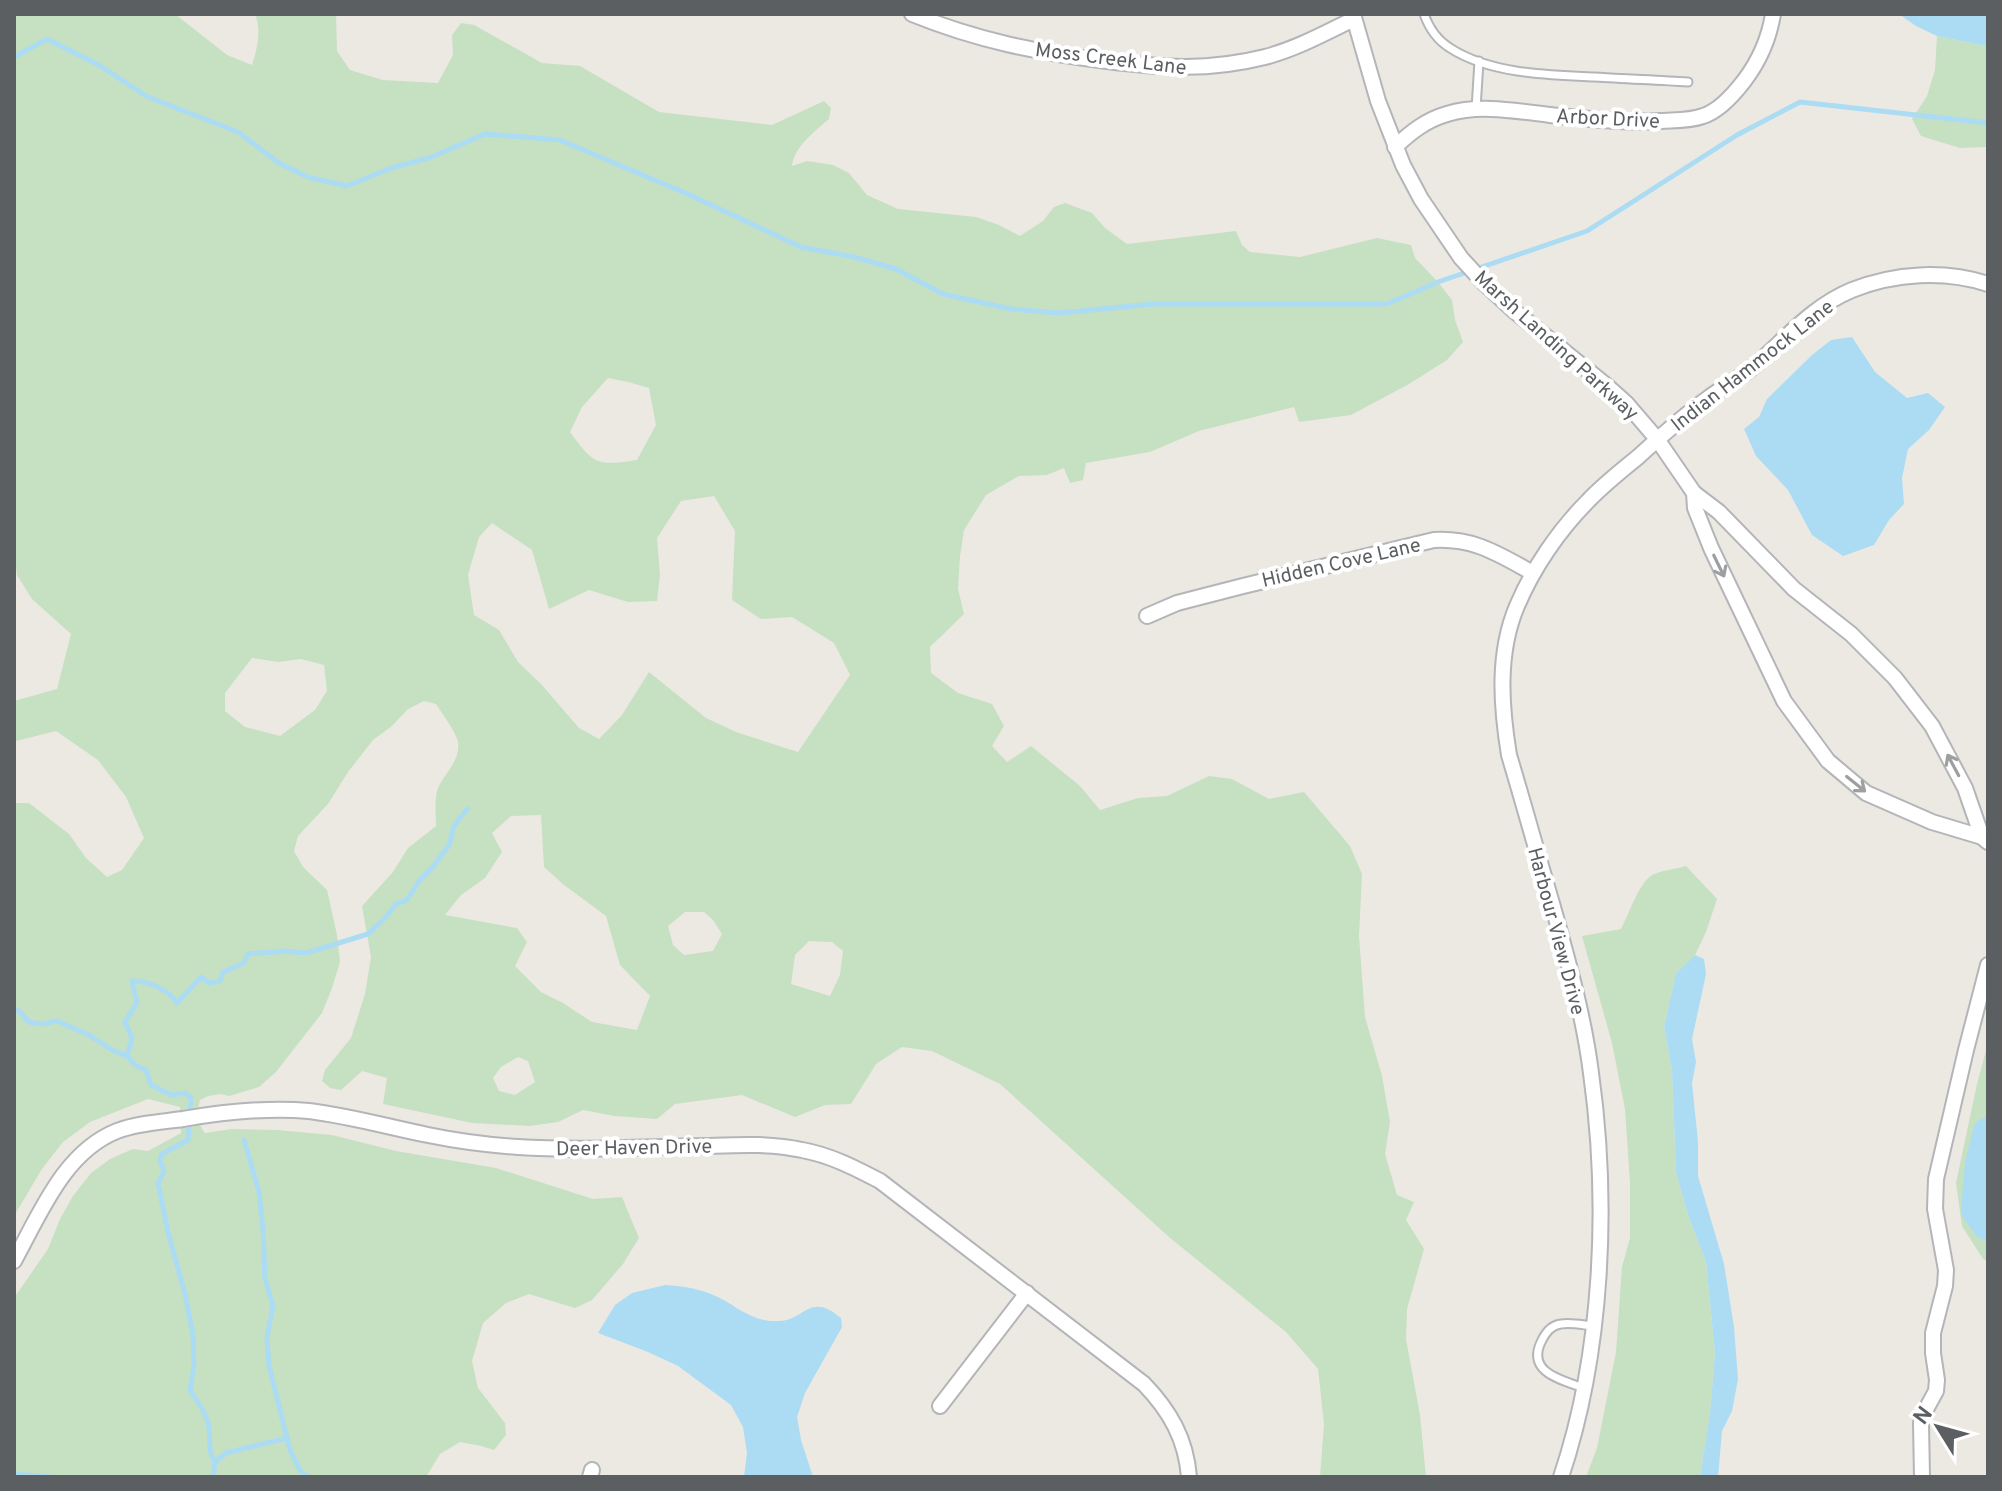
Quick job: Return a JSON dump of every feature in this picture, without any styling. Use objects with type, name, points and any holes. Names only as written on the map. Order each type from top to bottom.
[{"type":"street","name":"Moss Creek Lane","points":[[912,14],[967,35],[1010,46],[1162,68],[1225,65],[1266,57],[1297,46],[1354,16]]},
{"type":"street","name":"Arbor Drive","points":[[1395,147],[1412,131],[1432,119],[1476,109],[1642,122],[1689,120],[1705,116],[1718,108],[1754,68],[1764,50],[1773,14]]},
{"type":"street","name":"Marsh Landing Parkway","points":[[1354,16],[1378,101],[1395,147],[1421,199],[1461,258],[1483,282],[1627,404],[1657,439],[1694,493],[1695,508],[1711,548],[1784,701],[1828,761],[1866,793],[1932,822],[1985,840]]},
{"type":"street","name":"Indian Hammock Lane","points":[[1657,439],[1749,370],[1803,320],[1850,291],[1885,280],[1921,275],[1953,276],[1988,284]]},
{"type":"street","name":"Harbour View Drive","points":[[1561,1477],[1584,1388],[1593,1326],[1599,1255],[1598,1138],[1591,1071],[1567,959],[1509,755],[1505,725],[1504,653],[1517,605],[1533,573],[1561,531],[1588,501],[1657,439]]},
{"type":"street","points":[[1694,493],[1719,512],[1794,589],[1851,634],[1895,678],[1932,726],[1965,788],[1985,840]]},
{"type":"street","name":"Hidden Cove Lane","points":[[1147,616],[1177,603],[1434,540],[1466,541],[1482,546],[1533,573]]},
{"type":"street","points":[[1922,1477],[1921,1423],[1936,1391],[1933,1333],[1946,1270],[1935,1209],[1936,1179],[1988,965]]},
{"type":"street","name":"Deer Haven Drive","points":[[14,1261],[50,1197],[72,1163],[85,1151],[100,1140],[133,1126],[175,1120],[258,1110],[306,1111],[353,1117],[473,1143],[518,1147],[766,1145],[800,1149],[849,1165],[880,1181],[1144,1384],[1172,1418],[1182,1439],[1189,1477]]},
{"type":"street","points":[[940,1406],[1027,1293]]},
{"type":"lane","points":[[1424,14],[1436,37],[1448,47],[1464,56],[1511,70],[1549,75],[1688,82]]},
{"type":"lane","points":[[1476,109],[1479,61]]},
{"type":"lane","points":[[1584,1388],[1556,1379],[1544,1371],[1537,1351],[1550,1328],[1561,1323],[1593,1326]]},
{"type":"green space","points":[[14,14],[175,14],[227,55],[252,65],[258,33],[255,14],[336,14],[337,51],[350,70],[383,80],[438,83],[453,55],[452,35],[461,23],[474,25],[542,63],[580,66],[659,112],[772,125],[824,101],[831,108],[829,119],[801,146],[792,166],[807,161],[833,165],[849,173],[867,195],[898,209],[976,217],[1020,236],[1043,221],[1054,207],[1065,203],[1092,213],[1105,228],[1127,244],[1236,231],[1242,245],[1250,252],[1300,257],[1377,238],[1411,245],[1415,258],[1452,300],[1463,342],[1447,360],[1351,415],[1299,422],[1294,407],[1199,431],[1150,452],[1086,463],[1083,480],[1070,483],[1064,468],[1047,475],[1019,476],[986,495],[964,530],[958,589],[964,614],[930,647],[931,673],[958,693],[992,704],[1004,726],[992,746],[1007,762],[1031,746],[1080,786],[1100,810],[1138,798],[1167,796],[1209,776],[1232,779],[1269,799],[1304,792],[1350,846],[1362,874],[1359,936],[1365,1017],[1382,1076],[1390,1122],[1385,1154],[1397,1195],[1414,1202],[1406,1220],[1424,1249],[1407,1309],[1406,1339],[1420,1415],[1426,1477],[1320,1477],[1324,1424],[1318,1369],[1286,1332],[1169,1237],[1000,1084],[932,1051],[902,1047],[876,1064],[851,1104],[825,1105],[795,1117],[742,1095],[675,1104],[657,1119],[583,1110],[558,1122],[530,1126],[472,1123],[383,1104],[387,1078],[362,1071],[341,1090],[330,1088],[322,1081],[325,1070],[351,1038],[365,994],[371,957],[362,906],[393,872],[408,848],[436,826],[438,788],[457,755],[458,742],[452,728],[436,704],[424,701],[408,709],[373,740],[328,804],[298,836],[294,851],[303,867],[327,890],[337,935],[340,962],[322,1013],[276,1072],[259,1087],[200,1100],[200,1125],[205,1133],[232,1129],[332,1135],[396,1151],[496,1168],[593,1199],[622,1197],[639,1238],[623,1264],[592,1300],[575,1308],[529,1294],[506,1303],[483,1323],[472,1361],[478,1388],[505,1423],[506,1435],[494,1450],[460,1442],[440,1454],[426,1477],[14,1477],[14,1298],[48,1249],[73,1196],[91,1173],[110,1159],[133,1149],[148,1151],[181,1133],[180,1107],[148,1099],[90,1122],[63,1142],[42,1169],[14,1216],[14,803],[29,803],[69,834],[86,858],[107,877],[122,870],[144,838],[126,797],[98,760],[56,731],[16,741],[14,747],[14,701],[57,689],[71,634],[32,599],[17,575],[14,550]],"holes":[[[608,378],[649,388],[656,425],[637,460],[613,463],[591,457],[570,432],[582,407]],[[714,496],[735,531],[732,600],[761,619],[792,617],[834,643],[850,675],[798,752],[736,732],[706,718],[649,672],[622,715],[599,739],[579,728],[518,662],[499,630],[474,615],[468,575],[479,537],[492,523],[532,550],[549,609],[589,590],[628,602],[657,601],[660,575],[657,538],[681,501]],[[252,658],[278,662],[301,659],[324,665],[327,691],[315,710],[280,736],[245,727],[225,711],[225,693]],[[541,815],[544,867],[606,916],[620,965],[650,996],[637,1030],[592,1022],[541,992],[515,966],[527,942],[517,928],[445,915],[461,895],[485,878],[502,852],[492,833],[511,816]],[[685,912],[704,912],[722,934],[713,951],[684,955],[673,945],[668,926]],[[809,941],[832,942],[843,951],[840,975],[830,996],[791,984],[795,955]],[[518,1057],[528,1061],[535,1082],[515,1095],[499,1091],[493,1078],[501,1067]]]},
{"type":"green space","points":[[1937,36],[1986,46],[1988,49],[1988,147],[1960,148],[1921,136],[1912,119],[1927,96],[1935,70]]},
{"type":"green space","points":[[1686,866],[1717,899],[1695,955],[1676,973],[1664,1027],[1672,1070],[1676,1172],[1706,1262],[1715,1354],[1700,1477],[1586,1477],[1597,1448],[1616,1352],[1622,1267],[1630,1238],[1630,1183],[1625,1109],[1612,1043],[1582,936],[1621,929],[1649,877]]},
{"type":"green space","points":[[1988,1043],[1988,1262],[1962,1226],[1956,1183]]},
{"type":"water","points":[[1899,14],[1988,14],[1988,43],[1986,46],[1937,36]]},
{"type":"water","points":[[1852,337],[1875,372],[1907,398],[1928,393],[1945,407],[1929,430],[1908,449],[1902,478],[1904,504],[1889,520],[1874,545],[1843,556],[1812,535],[1788,490],[1756,456],[1744,429],[1759,417],[1767,399],[1812,355],[1831,340]]},
{"type":"water","points":[[1695,955],[1704,959],[1706,974],[1692,1039],[1696,1062],[1692,1083],[1698,1176],[1724,1264],[1738,1379],[1732,1411],[1722,1431],[1718,1477],[1700,1477],[1715,1354],[1706,1262],[1676,1172],[1672,1070],[1664,1027],[1676,973]]},
{"type":"water","points":[[665,1285],[707,1292],[762,1319],[787,1320],[814,1307],[830,1310],[841,1318],[842,1327],[805,1393],[797,1417],[813,1477],[744,1477],[747,1453],[743,1427],[731,1405],[678,1366],[598,1333],[615,1305],[632,1293]]},
{"type":"waterway","points":[[14,57],[47,39],[97,64],[148,97],[238,132],[279,163],[308,177],[347,186],[391,168],[429,158],[485,134],[560,140],[690,195],[801,247],[896,269],[943,294],[1011,309],[1060,313],[1153,304],[1387,304],[1438,282],[1587,231],[1737,135],[1800,102],[1988,123]]},
{"type":"waterway","points":[[127,1056],[132,1038],[125,1022],[137,1003],[132,981],[157,987],[177,1003],[201,977],[209,983],[220,981],[223,972],[244,963],[248,954],[306,953],[368,934],[396,904],[407,900],[449,845],[454,826],[467,809]]},
{"type":"waterway","points":[[14,1009],[29,1022],[42,1024],[57,1021],[89,1035],[146,1070],[151,1085],[172,1095],[185,1093],[191,1098],[188,1140],[162,1154],[160,1161],[164,1171],[158,1183],[193,1335],[194,1366],[190,1390],[208,1423],[210,1450],[215,1462],[213,1477]]},
{"type":"waterway","points":[[1988,1132],[1980,1164],[1976,1210],[1988,1226]]},
{"type":"waterway","points":[[244,1140],[259,1192],[265,1278],[273,1306],[267,1337],[269,1366],[290,1450],[301,1472],[309,1477]]},
{"type":"waterway","points":[[215,1462],[226,1453],[287,1438]]},
{"type":"waterway","points":[[14,1474],[51,1477]]}]
